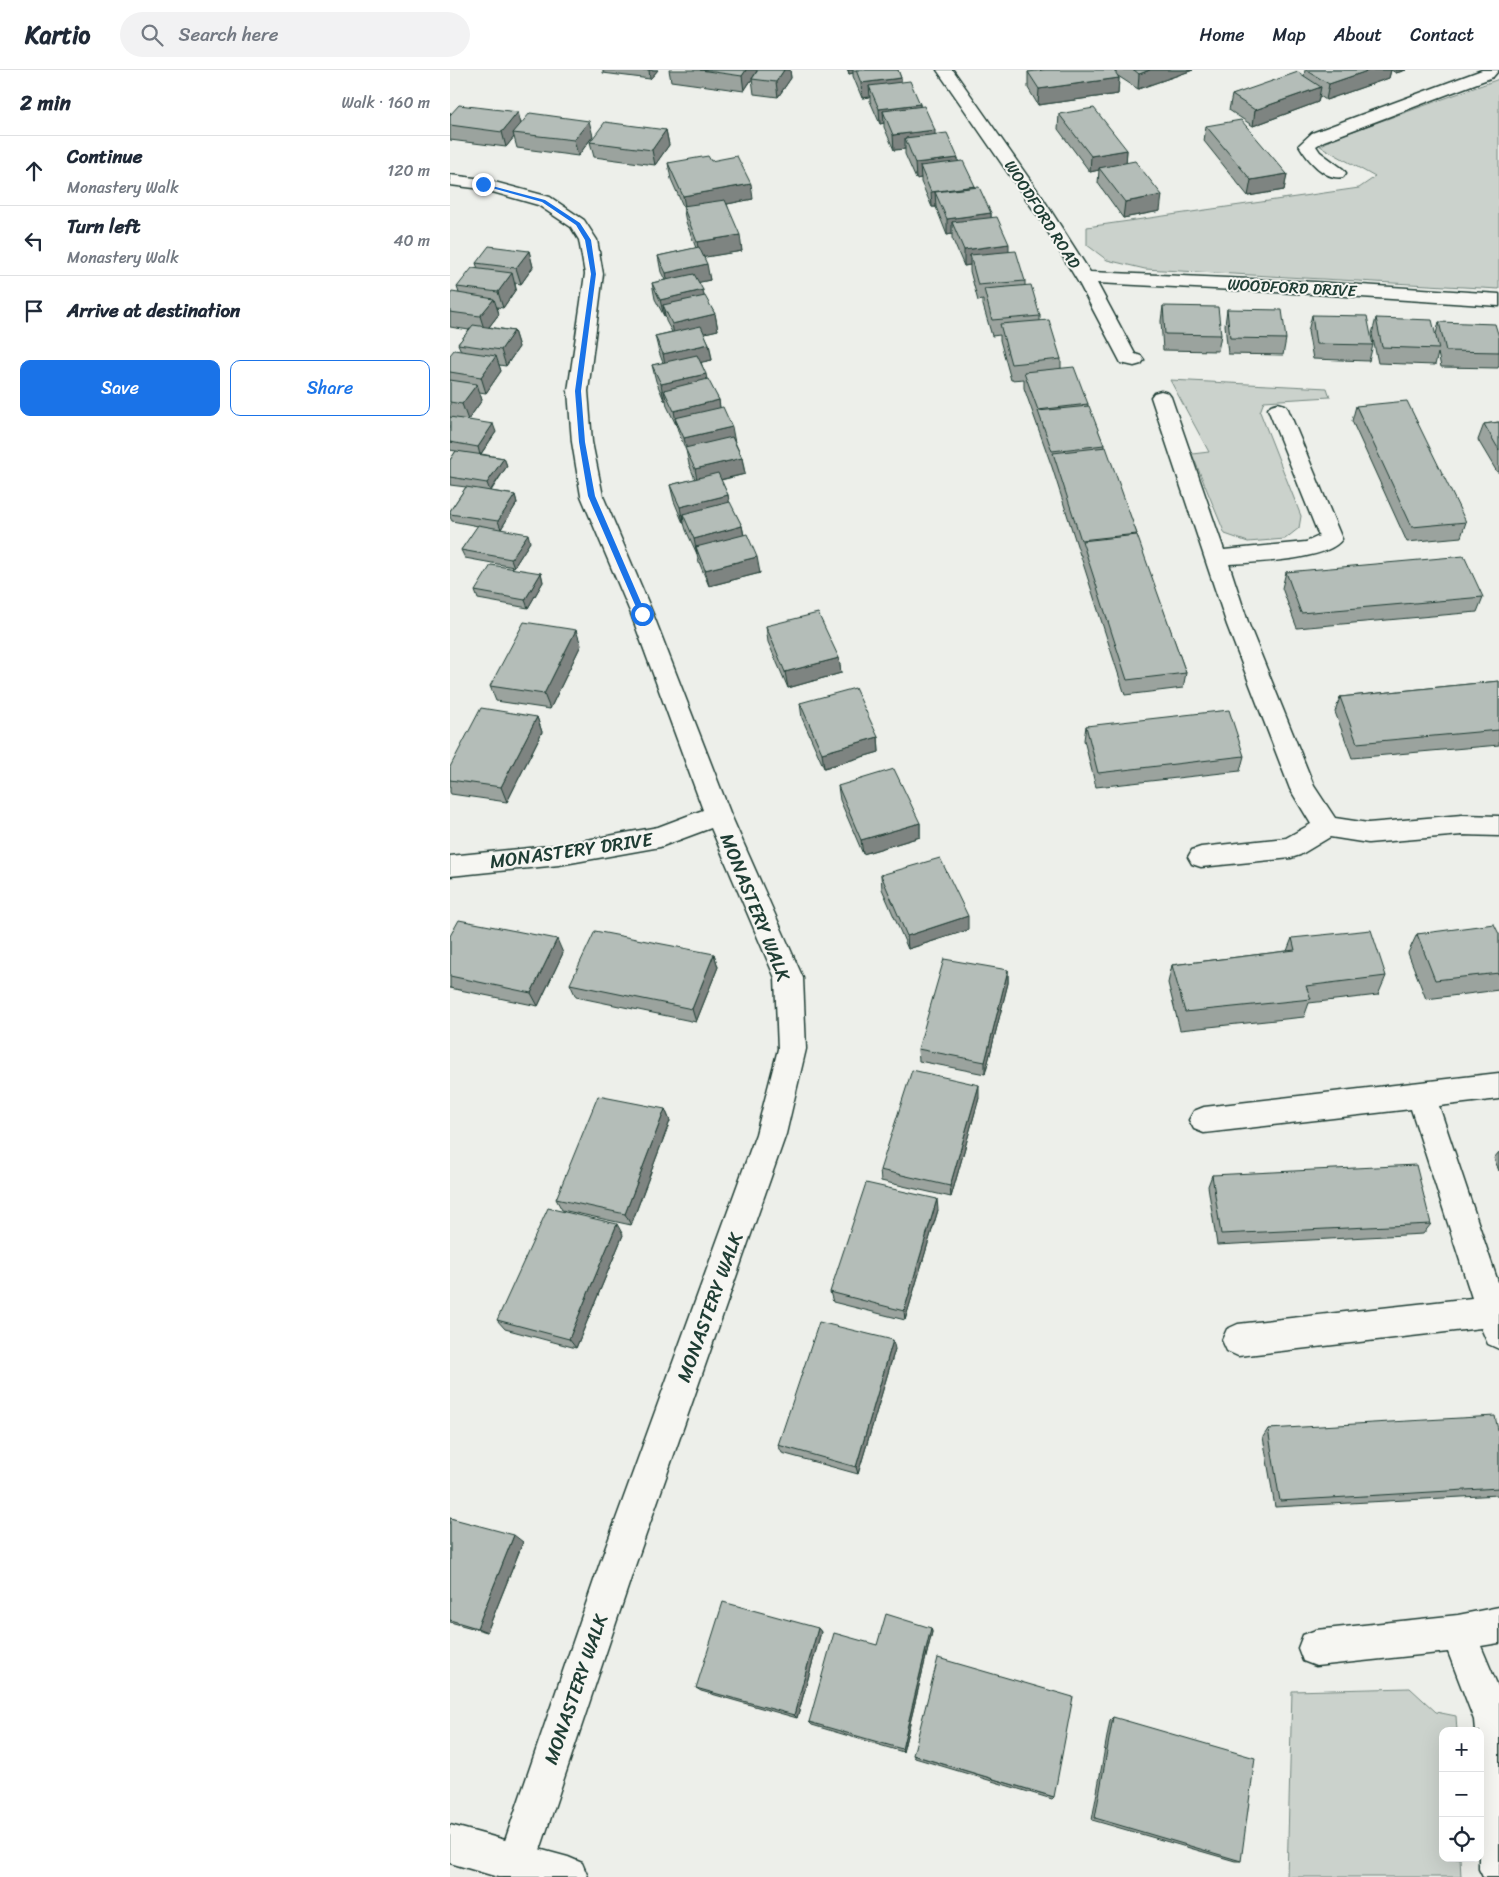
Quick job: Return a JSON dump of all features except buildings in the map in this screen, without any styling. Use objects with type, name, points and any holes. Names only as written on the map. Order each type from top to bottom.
[{"type":"street","name":"WOODFORD ROAD","points":[[945,70],[992,135],[1084,277],[1128,359],[1134,360]]},
{"type":"street","points":[[1337,173],[1314,155],[1308,146],[1318,136],[1487,74],[1491,70]]},
{"type":"street","name":"MONASTERY WALK","points":[[450,180],[483,184],[544,201],[578,224],[588,240],[594,274],[578,391],[582,442],[592,496],[642,614],[718,815],[789,978],[792,1049],[771,1134],[618,1563],[517,1864]]},
{"type":"street","name":"WOODFORD DRIVE","points":[[1084,277],[1315,288],[1499,300]]},
{"type":"street","points":[[1161,397],[1238,625],[1303,789],[1327,827]]},
{"type":"street","points":[[1216,558],[1310,549],[1331,539],[1278,409]]},
{"type":"street","name":"MONASTERY DRIVE","points":[[450,866],[559,855],[660,837],[718,815]]},
{"type":"street","points":[[1201,857],[1291,848],[1327,827],[1368,833],[1462,825],[1499,826]]},
{"type":"street","points":[[1204,1120],[1499,1086]]},
{"type":"street","points":[[1238,1340],[1497,1318],[1421,1095]]},
{"type":"street","points":[[1316,1648],[1458,1633],[1499,1625]]},
{"type":"street","points":[[1458,1633],[1493,1720],[1499,1869]]},
{"type":"street","points":[[450,1844],[568,1877]]},
{"type":"shaded area","points":[[1499,79],[1499,289],[1145,269],[1107,260],[1087,245],[1087,227],[1359,188],[1375,177],[1320,146],[1336,137]]},
{"type":"shaded area","points":[[1170,380],[1327,388],[1330,397],[1264,401],[1260,412],[1301,516],[1299,528],[1285,539],[1248,542],[1225,534],[1192,454],[1209,452]]},
{"type":"shaded area","points":[[1410,1688],[1436,1712],[1456,1716],[1457,1727],[1439,1727],[1439,1862],[1460,1862],[1461,1877],[1287,1877],[1292,1691]]},
{"type":"route","points":[[483,184],[544,201],[578,224],[588,240],[594,274],[578,391],[582,442],[592,496],[642,614]]}]
